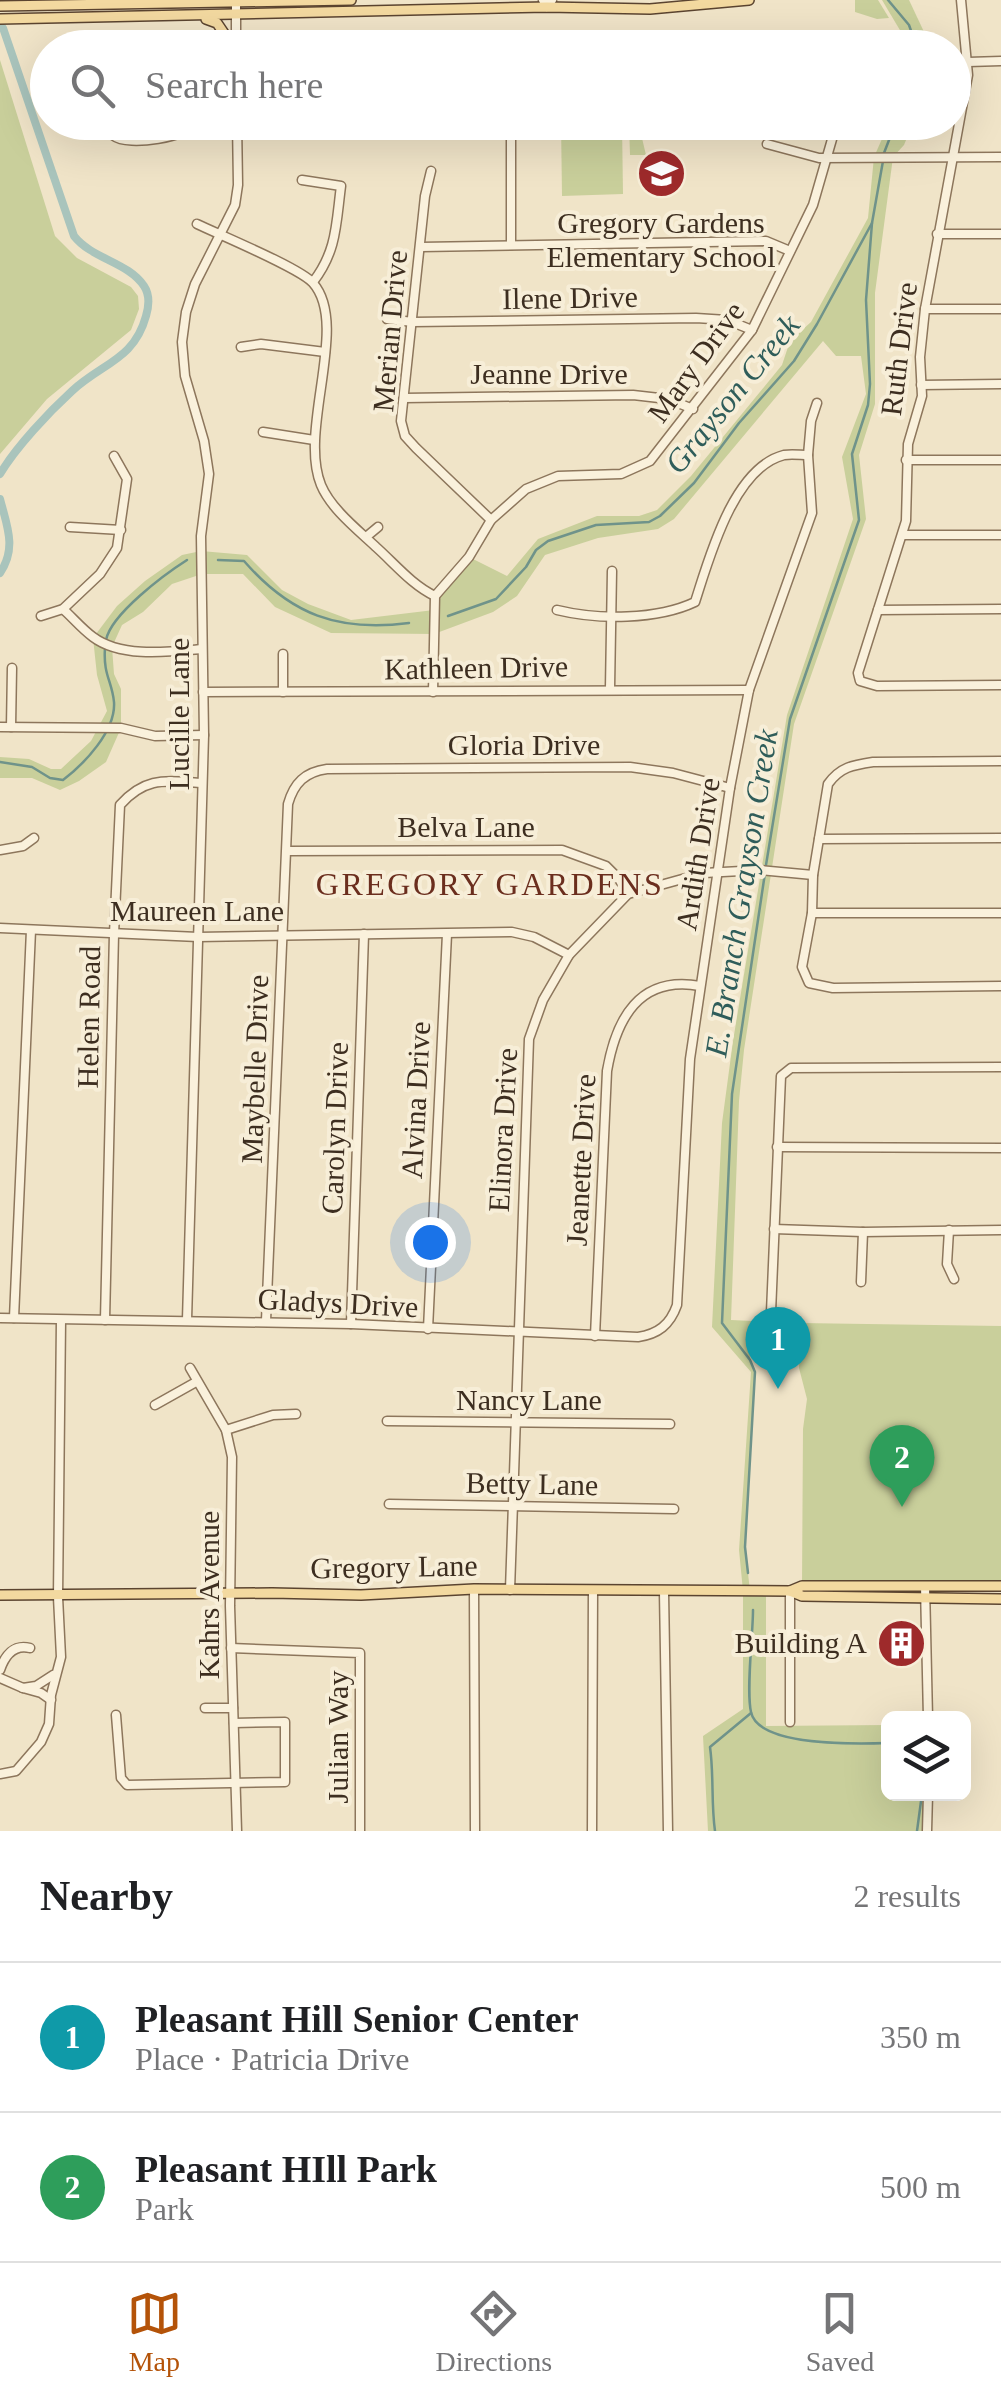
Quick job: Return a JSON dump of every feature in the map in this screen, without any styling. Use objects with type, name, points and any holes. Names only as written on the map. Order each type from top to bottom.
[{"type":"main road","points":[[0,6],[350,0]]},
{"type":"main road","points":[[0,20],[547,2],[650,9],[749,0]]},
{"type":"main road","points":[[198,16],[217,23],[222,30]]},
{"type":"main road","name":"Gregory Lane","points":[[0,1596],[361,1596],[474,1590],[664,1592],[790,1591],[802,1586],[1001,1586]]},
{"type":"main road","name":"Gregory Lane","points":[[790,1591],[802,1596],[1001,1600]]},
{"type":"street","name":"Ruth Drive","points":[[961,0],[964,30]]},
{"type":"street","points":[[236,2],[236,30]]},
{"type":"street","points":[[971,62],[1001,61]]},
{"type":"street","name":"Lucille Lane","points":[[187,1320],[204,735],[202,536],[208,474],[204,442],[185,376],[182,342],[195,284],[234,205],[237,140]]},
{"type":"street","points":[[511,140],[511,245]]},
{"type":"street","name":"Mary Drive","points":[[435,596],[469,557],[492,520],[526,489],[558,476],[620,474],[650,462],[752,330],[813,205],[832,140]]},
{"type":"street","name":"Ruth Drive","points":[[955,140],[925,310],[920,404],[906,460],[908,497],[903,536],[858,666],[860,681],[877,686],[1001,685]]},
{"type":"street","points":[[767,144],[827,158],[1001,157]]},
{"type":"street","name":"Merian Drive","points":[[431,171],[401,421],[406,436],[492,520]]},
{"type":"street","points":[[302,180],[340,186],[333,250],[313,282]]},
{"type":"street","points":[[197,224],[313,282],[324,305],[327,328],[314,440],[315,467],[322,489],[366,537],[422,590],[435,596],[433,692]]},
{"type":"street","points":[[937,234],[1001,234]]},
{"type":"street","points":[[421,247],[766,241],[790,250]]},
{"type":"street","points":[[925,310],[1001,309]]},
{"type":"street","name":"Ilene Drive","points":[[386,319],[412,322],[696,318],[727,320],[752,330]]},
{"type":"street","points":[[242,347],[260,344],[324,352]]},
{"type":"street","points":[[920,385],[1001,384]]},
{"type":"street","name":"Jeanne Drive","points":[[404,398],[633,395],[668,399],[693,409]]},
{"type":"street","name":"Ardith Drive","points":[[670,1322],[676,1305],[690,1059],[730,788],[750,690],[812,513],[808,456],[811,421],[818,403]]},
{"type":"street","points":[[263,432],[314,440]]},
{"type":"street","points":[[41,616],[63,610],[112,558],[122,530],[127,479],[114,456]]},
{"type":"street","points":[[557,610],[612,615],[674,612],[696,602],[716,538],[738,493],[764,466],[784,456],[808,456]]},
{"type":"street","points":[[906,460],[1001,460]]},
{"type":"street","points":[[70,526],[122,530]]},
{"type":"street","points":[[366,537],[378,527]]},
{"type":"street","points":[[903,536],[1001,535]]},
{"type":"street","points":[[610,688],[612,571]]},
{"type":"street","points":[[878,610],[1001,609]]},
{"type":"street","points":[[63,610],[94,638],[112,647],[202,650]]},
{"type":"street","points":[[283,654],[283,692]]},
{"type":"street","points":[[11,726],[12,668]]},
{"type":"street","name":"Kathleen Drive","points":[[204,692],[750,690]]},
{"type":"street","points":[[0,726],[121,728],[155,736],[204,735]]},
{"type":"street","points":[[1001,761],[852,765],[836,772],[828,784],[802,966],[809,982],[833,988],[1001,986]]},
{"type":"street","name":"Gloria Drive","points":[[315,771],[630,767],[730,788]]},
{"type":"street","name":"Maybelle Drive","points":[[266,1321],[288,804],[291,792],[315,771]]},
{"type":"street","name":"Helen Road","points":[[105,1320],[120,805],[144,784],[202,783]]},
{"type":"street","points":[[0,850],[23,846],[34,838]]},
{"type":"street","points":[[819,838],[1001,838]]},
{"type":"street","name":"Belva Lane","points":[[287,851],[562,850],[606,866],[620,878],[628,894]]},
{"type":"street","points":[[628,894],[718,871],[813,874]]},
{"type":"street","name":"Elinora Drive","points":[[510,1590],[529,1039],[542,1000],[569,954],[628,894]]},
{"type":"street","points":[[812,913],[1001,913]]},
{"type":"street","name":"Maureen Lane","points":[[0,928],[198,937],[522,934],[569,954]]},
{"type":"street","points":[[14,1318],[31,930]]},
{"type":"street","name":"Carolyn Drive","points":[[351,1324],[364,934]]},
{"type":"street","name":"Alvina Drive","points":[[428,1329],[447,934]]},
{"type":"street","name":"Jeanette Drive","points":[[595,1336],[611,1050],[626,1014],[642,997],[661,986],[700,986]]},
{"type":"street","points":[[770,1336],[781,1076],[791,1068],[1001,1067]]},
{"type":"street","points":[[777,1148],[1001,1148]]},
{"type":"street","points":[[774,1228],[863,1232],[1001,1230]]},
{"type":"street","points":[[950,1230],[947,1264],[954,1279]]},
{"type":"street","points":[[861,1282],[863,1232]]},
{"type":"street","name":"Gladys Drive","points":[[0,1318],[266,1321],[638,1337],[650,1335],[670,1322]]},
{"type":"street","points":[[0,1774],[16,1771],[40,1742],[48,1724],[61,1657],[60,1320]]},
{"type":"street","name":"Kahrs Avenue","points":[[190,1368],[226,1430],[232,1458],[230,1594],[237,1831]]},
{"type":"street","points":[[155,1404],[196,1382]]},
{"type":"street","points":[[226,1430],[273,1416],[296,1414]]},
{"type":"street","name":"Nancy Lane","points":[[387,1421],[670,1424]]},
{"type":"street","name":"Betty Lane","points":[[389,1504],[674,1509]]},
{"type":"street","points":[[926,1586],[928,1711]]},
{"type":"street","points":[[474,1590],[475,1831]]},
{"type":"street","points":[[592,1831],[593,1590]]},
{"type":"street","points":[[790,1591],[790,1722]]},
{"type":"street","points":[[664,1592],[668,1831]]},
{"type":"street","points":[[0,1670],[12,1649],[30,1648]]},
{"type":"street","name":"Julian Way","points":[[232,1648],[360,1652],[360,1831]]},
{"type":"street","points":[[22,1688],[49,1680],[56,1671]]},
{"type":"street","points":[[0,1678],[41,1692],[50,1700]]},
{"type":"street","points":[[205,1708],[233,1708]]},
{"type":"street","points":[[116,1716],[121,1778],[127,1785],[285,1782],[286,1722],[234,1723]]},
{"type":"street","points":[[927,1831],[928,1801]]},
{"type":"green space","points":[[855,0],[878,0],[889,18],[877,19],[855,12]]},
{"type":"green space","points":[[882,0],[909,0],[923,30],[900,30]]},
{"type":"green space","points":[[0,60],[55,236],[77,258],[131,287],[138,296],[139,309],[131,330],[47,399],[0,454]]},
{"type":"green space","points":[[561,140],[622,140],[623,194],[562,196]]},
{"type":"green space","points":[[630,140],[642,140],[646,155],[630,155]]},
{"type":"green space","points":[[882,140],[906,140],[893,157],[875,293],[875,404],[859,455],[866,519],[794,724],[744,1050],[731,1320],[752,1321],[750,1360],[755,1372],[745,1547],[750,1591],[766,1591],[766,1726],[881,1725],[881,1801],[928,1801],[927,1831],[708,1831],[703,1736],[743,1709],[739,1550],[751,1372],[712,1327],[722,1123],[787,715],[853,519],[842,457],[866,394],[861,356],[836,356],[823,341],[674,519],[658,529],[598,538],[545,555],[517,596],[493,612],[434,634],[331,633],[275,607],[243,574],[202,574],[172,584],[143,612],[122,625],[112,647],[114,674],[121,689],[121,728],[106,762],[60,790],[32,778],[0,778],[0,757],[29,759],[61,769],[91,741],[107,711],[97,675],[93,638],[117,606],[182,555],[201,551],[247,555],[282,590],[351,620],[434,610],[435,596],[469,557],[507,576],[538,539],[597,516],[639,516],[657,510],[691,476],[782,365],[790,341],[811,322],[868,218],[874,157]]},
{"type":"green space","points":[[800,1323],[1001,1326],[1001,1586],[802,1586],[803,1429],[807,1399],[799,1368]]},
{"type":"waterway","name":"Grayson Creek","points":[[888,0],[911,30]]},
{"type":"waterway","points":[[3,28],[30,107]]},
{"type":"waterway","points":[[0,474],[63,399],[134,342],[141,331],[148,301],[146,289],[137,278],[74,236],[41,140]]},
{"type":"waterway","name":"Grayson Creek","points":[[884,153],[889,140]]},
{"type":"waterway","name":"Grayson Creek","points":[[448,616],[496,599],[548,541],[596,525],[649,522],[694,483],[739,423],[794,361],[817,324],[872,223],[883,161]]},
{"type":"waterway","name":"E. Branch Grayson Creek","points":[[766,865],[790,719],[859,520],[852,454],[868,405],[870,384],[866,300],[872,223]]},
{"type":"waterway","points":[[0,499],[9,546],[0,573]]},
{"type":"waterway","name":"Grayson Creek","points":[[106,640],[128,607],[187,560]]},
{"type":"waterway","name":"Grayson Creek","points":[[218,560],[244,561],[280,595],[318,616],[360,625],[409,623]]},
{"type":"waterway","name":"Grayson Creek","points":[[0,762],[32,767],[50,778],[63,780],[89,756],[113,713],[105,648]]},
{"type":"waterway","name":"E. Branch Grayson Creek","points":[[748,1573],[745,1547],[755,1372],[722,1323],[732,1094],[765,873]]},
{"type":"waterway","name":"E. Branch Grayson Creek","points":[[753,1610],[750,1702],[758,1723],[771,1732],[811,1741],[881,1743]]},
{"type":"waterway","points":[[715,1831],[710,1747],[751,1713]]},
{"type":"waterway","name":"E. Branch Grayson Creek","points":[[917,1831],[921,1801]]},
{"type":"place","name":"Gregory Gardens Elementary School","points":[[661,174]]},
{"type":"place","name":"Pleasant Hill Senior Center","points":[[778,1389]]},
{"type":"place","name":"Pleasant HIll Park","points":[[902,1507]]},
{"type":"place","name":"Building A","points":[[902,1643]]},
{"type":"district","name":"GREGORY GARDENS","points":[[490,884]]}]
